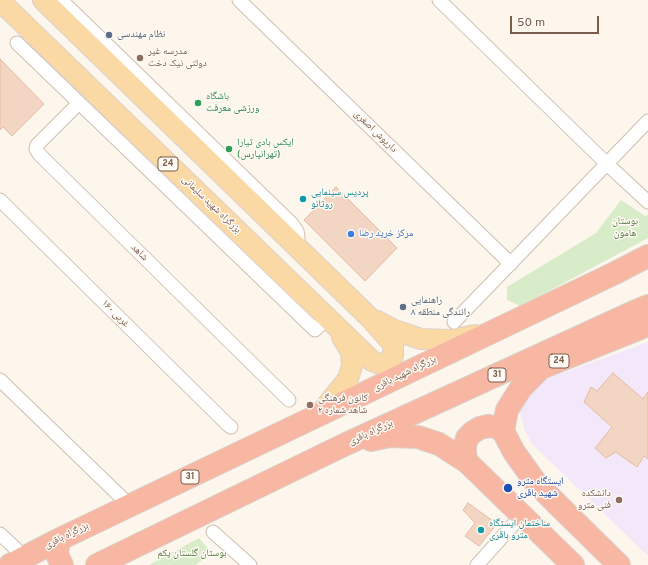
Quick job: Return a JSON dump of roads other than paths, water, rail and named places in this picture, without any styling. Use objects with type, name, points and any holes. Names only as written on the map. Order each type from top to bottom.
[{"type":"highway","name":"31","points":[[491,332],[648,256]]},
{"type":"highway","name":"بزرگراه باقری","points":[[106,563],[346,444],[636,310],[648,306]]},
{"type":"highway","name":"24","points":[[503,431],[507,410],[521,388],[541,368],[648,325]]},
{"type":"highway","name":"بزرگراه شهید باقری","points":[[319,415],[491,332]]},
{"type":"highway","name":"بزرگراه باقری","points":[[12,561],[319,415]]},
{"type":"highway","points":[[467,462],[465,446],[467,438],[473,432],[488,426],[496,427],[503,431],[514,452],[536,483],[619,565]]},
{"type":"highway","points":[[346,444],[389,436],[418,437],[439,444],[467,462],[573,565]]},
{"type":"highway","points":[[60,539],[58,554],[62,565]]},
{"type":"main road","points":[[43,0],[370,318],[393,344],[393,356],[388,362],[380,364],[372,361],[332,322]]},
{"type":"main road","name":"بزرگراه شهید سلیمانی","points":[[3,8],[332,322]]},
{"type":"main road","points":[[370,318],[394,330],[421,339],[450,340],[491,332]]},
{"type":"main road","name":"24","points":[[319,415],[348,379],[352,366],[351,352],[332,322]]},
{"type":"street","points":[[61,0],[292,224],[297,231],[298,238],[296,246]]},
{"type":"street","name":"داریوش اصغری","points":[[239,0],[510,264]]},
{"type":"street","points":[[439,0],[648,202]]},
{"type":"street","points":[[17,43],[315,330],[332,322]]},
{"type":"street","name":"شاهد","points":[[79,103],[37,145],[36,149],[39,154],[289,400]]},
{"type":"street","points":[[454,322],[648,121]]},
{"type":"street","name":"۱۶۰ غربی","points":[[0,200],[231,427]]},
{"type":"street","points":[[0,380],[122,498]]},
{"type":"street","points":[[477,565],[522,514]]},
{"type":"street","points":[[213,532],[250,565]]},
{"type":"street","points":[[0,534],[12,561]]},
{"type":"place","name":"نظام مهندسی","points":[[109,35]]},
{"type":"place","name":"مدرسه غیر دولتی نیک دخت","points":[[140,58]]},
{"type":"place","name":"باشگاه ورزشی معرفت","points":[[198,103]]},
{"type":"place","name":"ایکس بادی تیارا (تهرانپارس)","points":[[229,149]]},
{"type":"place","name":"پردیس سینمایی روتانو","points":[[303,199]]},
{"type":"place","name":"مرکز خرید رضا","points":[[351,234]]},
{"type":"place","name":"راهنمایی رانندگی منطقه ۸","points":[[403,307]]},
{"type":"place","name":"کانون فرهنگی شاهد شماره ۲","points":[[310,405]]},
{"type":"place","name":"ایستگاه مترو شهید باقری","points":[[508,488]]},
{"type":"place","name":"دانشکده فنی مترو","points":[[619,500]]},
{"type":"place","name":"ساختمان ایستگاه مترو باقری","points":[[481,530]]},
{"type":"park label","name":"بوستان هامون","points":[[625,228]]},
{"type":"park label","name":"بوستان گلستان یکم","points":[[192,554]]}]
